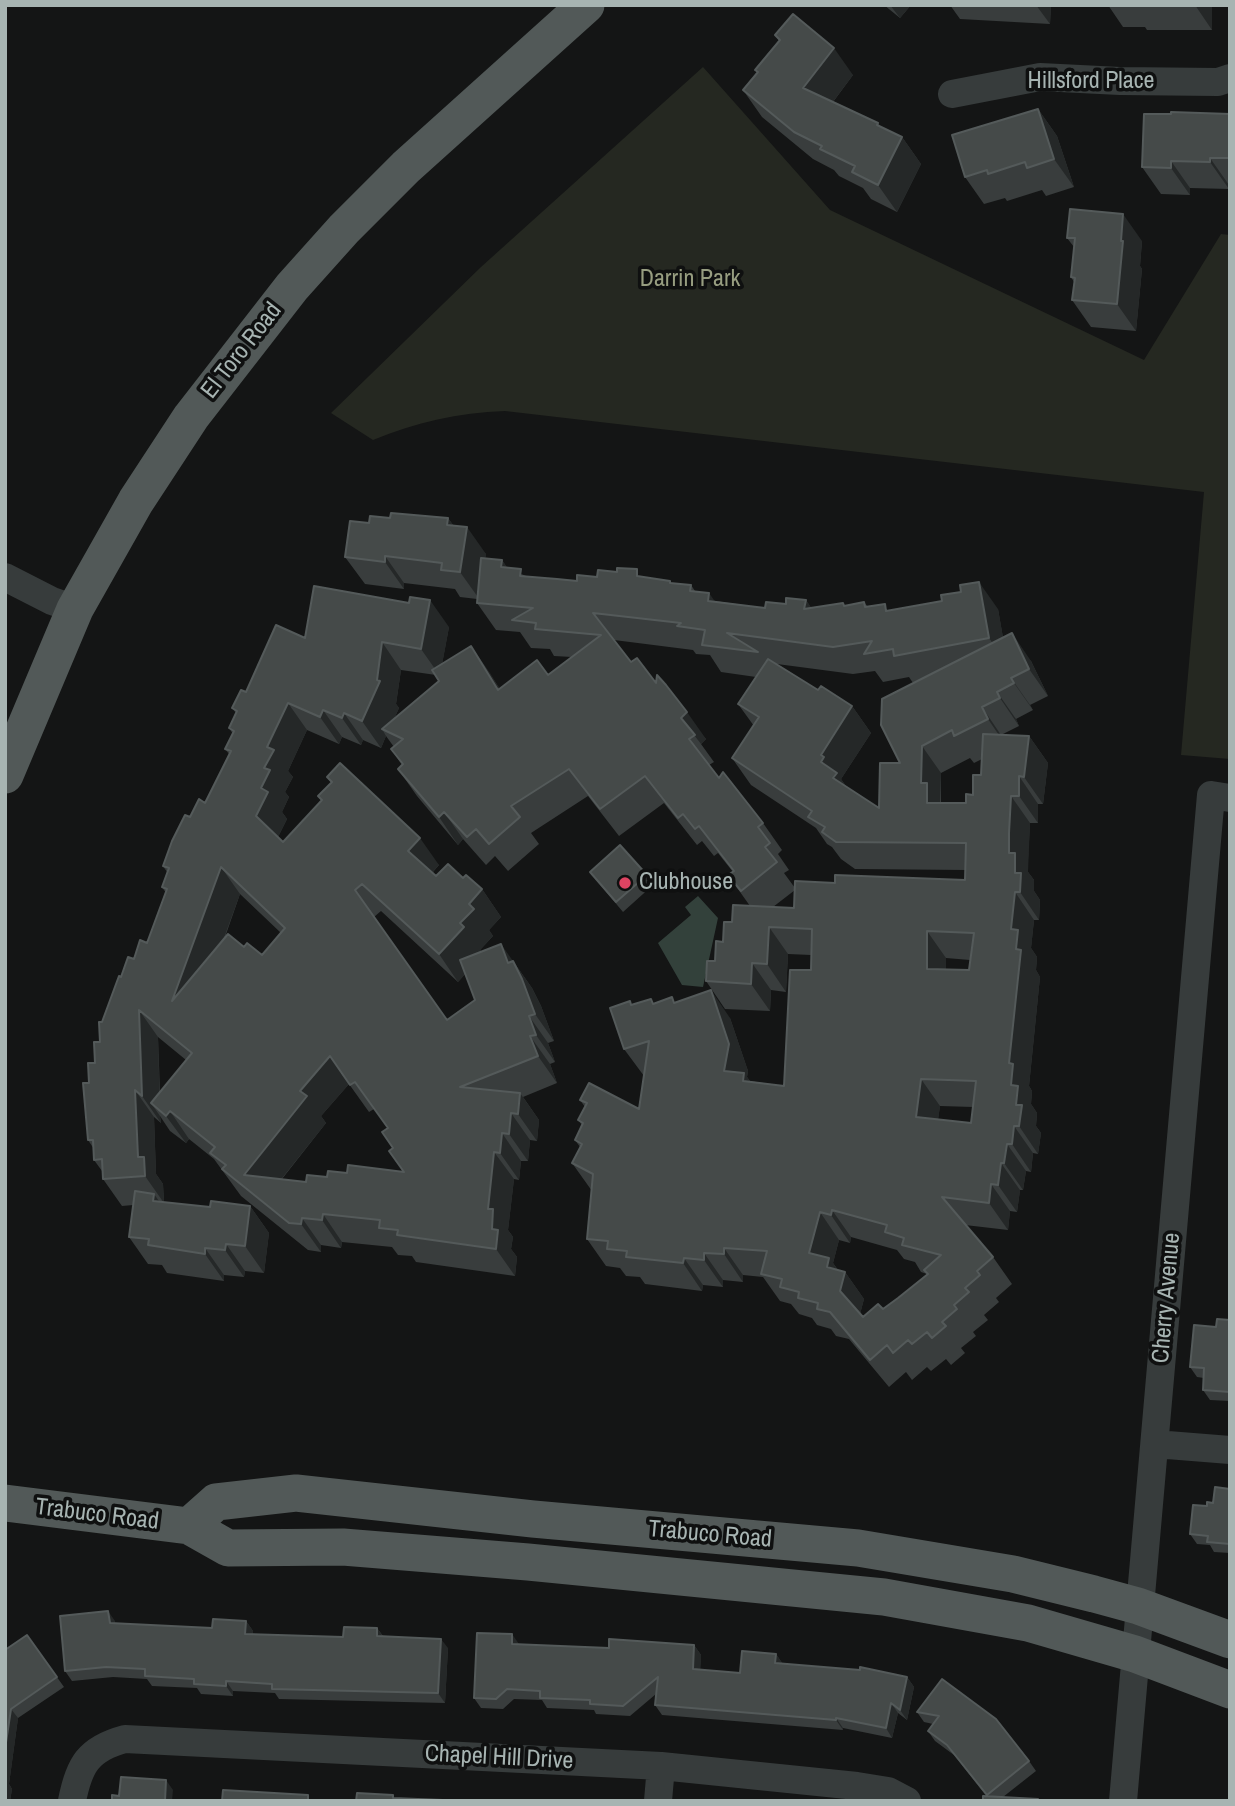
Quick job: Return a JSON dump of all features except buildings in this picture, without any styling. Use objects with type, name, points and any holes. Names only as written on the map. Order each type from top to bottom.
[{"type":"main road","name":"El Toro Road","points":[[5,775],[75,609],[136,501],[191,417],[292,287],[344,229],[406,167],[586,5]]},
{"type":"main road","name":"Trabuco Road","points":[[190,1526],[216,1502],[296,1493],[533,1519],[858,1548],[1013,1574],[1138,1606],[1230,1640]]},
{"type":"main road","name":"Trabuco Road","points":[[5,1503],[190,1526],[228,1548],[343,1546],[884,1597],[1028,1623],[1135,1654],[1230,1690]]},
{"type":"street","name":"Hillsford Place","points":[[952,94],[1040,77],[1157,82],[1218,82],[1230,78]]},
{"type":"street","points":[[5,577],[52,601],[75,609]]},
{"type":"street","name":"Cherry Avenue","points":[[1123,1801],[1138,1606],[1219,831],[1220,797]]},
{"type":"street","points":[[1155,1444],[1230,1450]]},
{"type":"street","name":"Chapel Hill Drive","points":[[72,1801],[79,1772],[91,1755],[112,1742],[125,1739],[661,1766],[868,1788],[888,1791],[907,1801]]},
{"type":"street","points":[[658,1801],[661,1766]]},
{"type":"green space","name":"Darrin Park","points":[[703,67],[830,210],[1144,360],[1221,234],[1230,235],[1230,759],[1181,755],[1204,492],[505,411],[438,419],[373,440],[331,413],[481,267]]},
{"type":"shaded area","points":[[698,896],[718,918],[703,987],[682,985],[658,943],[691,915],[685,907]]},
{"type":"place","name":"Clubhouse","points":[[625,883]]}]
